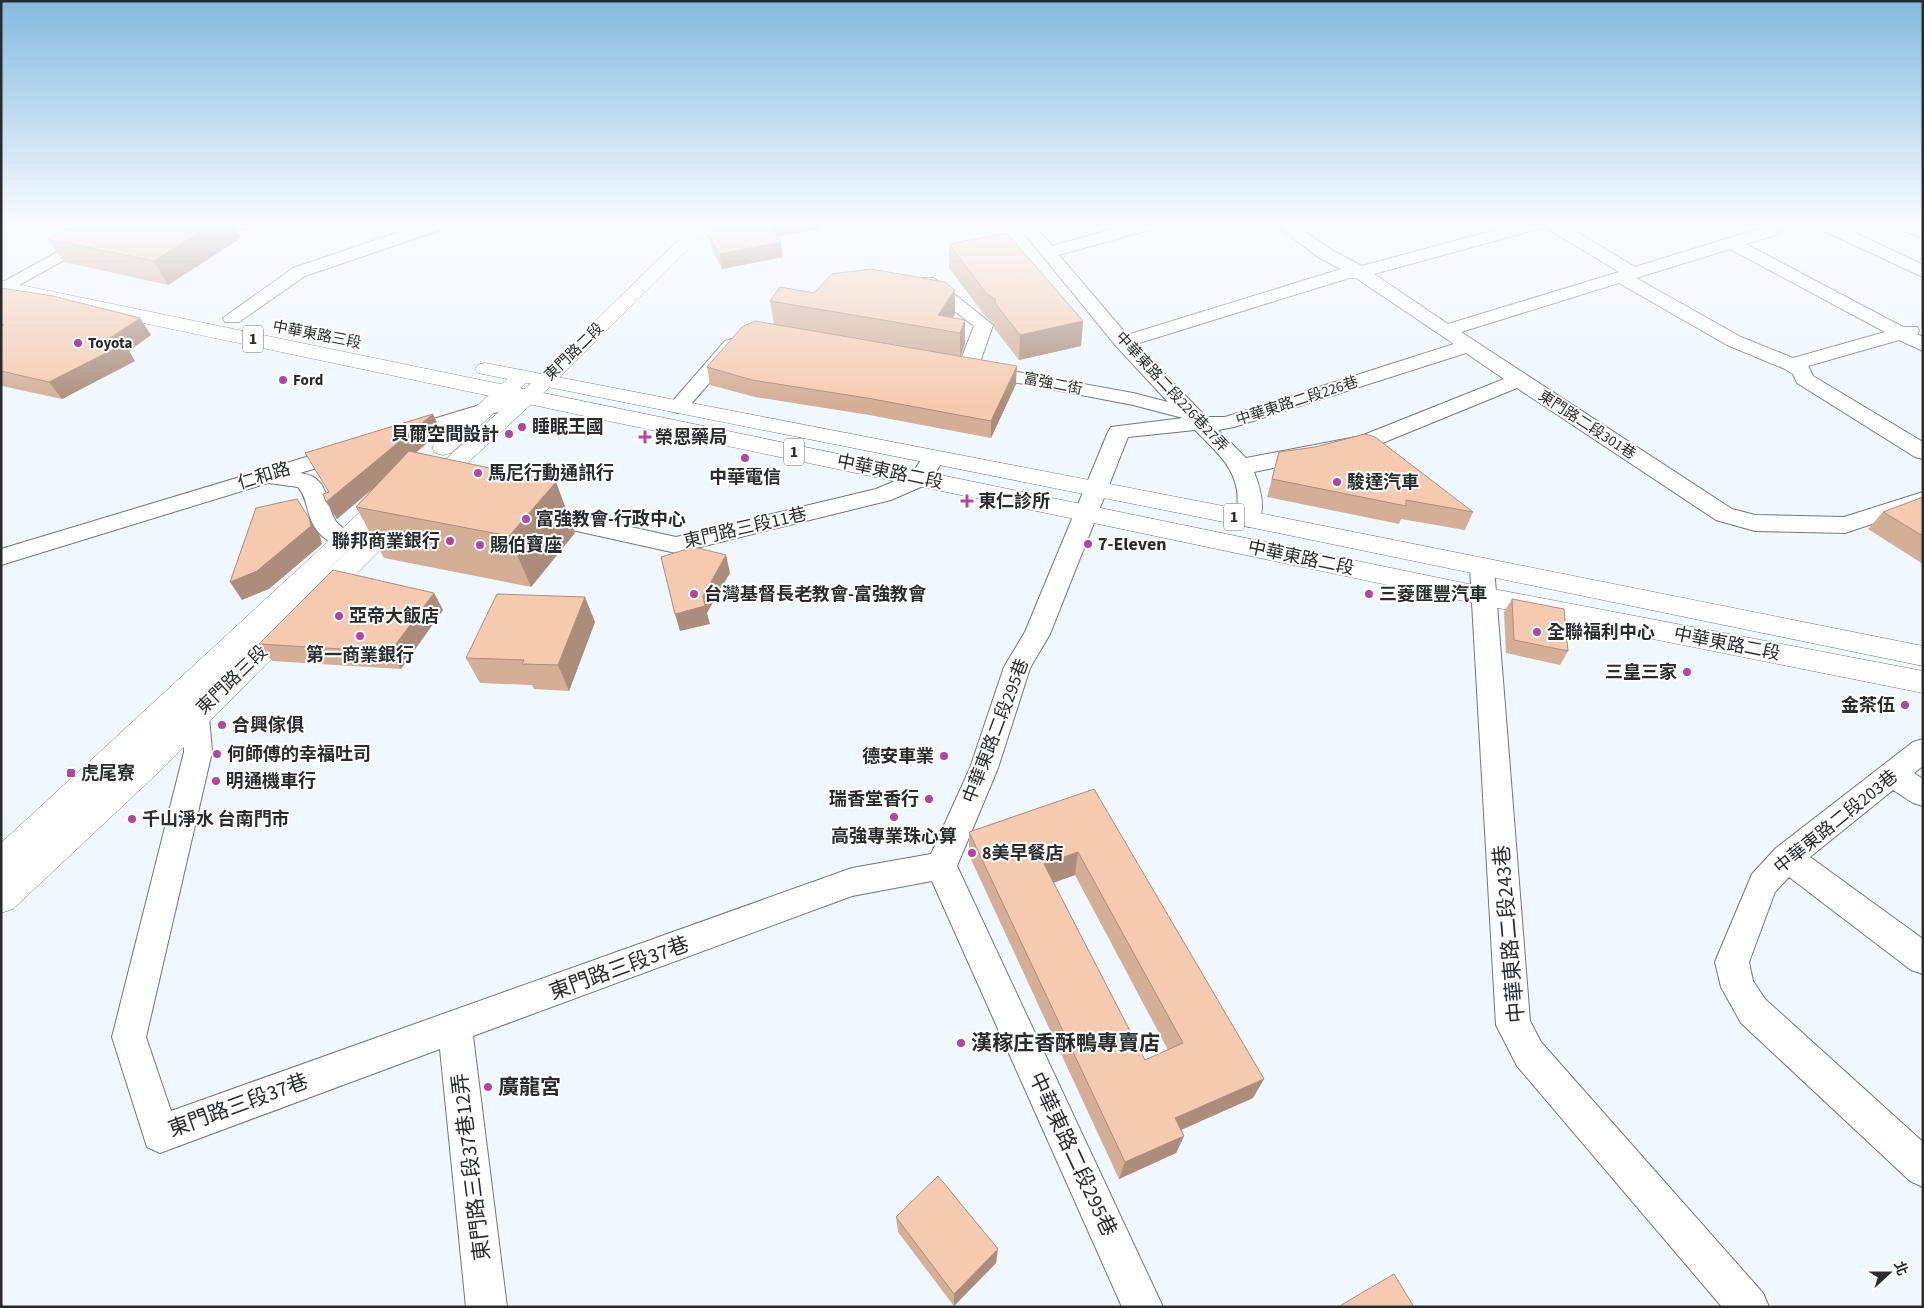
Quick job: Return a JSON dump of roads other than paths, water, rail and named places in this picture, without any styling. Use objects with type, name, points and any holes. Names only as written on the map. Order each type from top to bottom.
[{"type":"main road","name":"中華東路三段","points":[[2,283],[528,381]]},
{"type":"main road","name":"中華東路三段","points":[[67,283],[528,381]]},
{"type":"main road","name":"東門路二段","points":[[555,345],[620,283]]},
{"type":"main road","name":"東門路二段","points":[[528,381],[638,283]]},
{"type":"main road","name":"中華東路二段","points":[[528,381],[678,407],[927,468]]},
{"type":"main road","name":"中華東路二段","points":[[528,381],[927,468],[1482,581],[1923,682]]},
{"type":"main road","name":"東門路三段","points":[[1,898],[181,712],[343,539],[479,413],[528,381]]},
{"type":"main road","name":"東門路三段","points":[[1,864],[436,492],[528,381]]},
{"type":"main road","name":"中華東路二段","points":[[1090,502],[1249,519],[1482,581],[1923,656]]},
{"type":"street","points":[[232,318],[283,283]]},
{"type":"street","name":"富強二街","points":[[929,283],[984,325],[959,366],[1133,399],[1198,419]]},
{"type":"street","name":"中華東路二段226巷27弄","points":[[1075,283],[1123,342],[1240,465],[1247,478],[1251,506],[1249,519]]},
{"type":"street","points":[[1123,342],[1314,283]]},
{"type":"street","name":"東門路二段301巷","points":[[1377,283],[1697,498],[1732,517],[1755,523],[1845,525],[1923,498]]},
{"type":"street","points":[[1447,330],[1602,283]]},
{"type":"street","points":[[1641,283],[1734,341],[1792,365],[1802,371],[1804,379],[1923,452]]},
{"type":"street","points":[[1807,283],[1923,345]]},
{"type":"street","points":[[1792,365],[1923,328]]},
{"type":"street","points":[[678,407],[737,339],[746,333]]},
{"type":"street","name":"中華東路二段226巷","points":[[1119,432],[1198,419],[1227,423],[1469,346]]},
{"type":"street","points":[[1090,502],[1147,368]]},
{"type":"street","points":[[1240,465],[1253,466],[1367,441],[1519,380]]},
{"type":"street","name":"仁和路","points":[[1,557],[479,413]]},
{"type":"street","name":"東門路三段11巷","points":[[513,509],[676,545],[883,495],[927,468]]},
{"type":"street","points":[[265,476],[305,482],[316,493],[323,520],[330,530],[343,539]]},
{"type":"street","name":"中華東路二段295巷","points":[[1090,502],[1037,634],[1017,667],[984,768],[941,866],[1143,1307]]},
{"type":"street","name":"中華東路二段243巷","points":[[1482,581],[1513,1025],[1529,1054],[1749,1307]]},
{"type":"street","name":"東門路三段37巷","points":[[181,712],[198,752],[129,1037],[160,1134],[852,882],[941,866]]},
{"type":"street","name":"中華東路二段203巷","points":[[1923,750],[1787,858],[1762,884],[1732,962],[1738,987],[1753,1010],[1923,1168]]},
{"type":"street","points":[[1893,775],[1923,794]]},
{"type":"street","points":[[1787,858],[1923,959]]},
{"type":"street","name":"東門路三段37巷12弄","points":[[455,1027],[487,1307]]},
{"type":"place","name":"Toyota","points":[[78,343]]},
{"type":"place","name":"Ford","points":[[283,380]]},
{"type":"place","name":"睡眠王國","points":[[522,427]]},
{"type":"place","name":"貝爾空間設計","points":[[509,434]]},
{"type":"place","name":"榮恩藥局","points":[[645,437]]},
{"type":"place","name":"中華電信","points":[[745,458]]},
{"type":"place","name":"馬尼行動通訊行","points":[[478,473]]},
{"type":"place","name":"駿達汽車","points":[[1337,482]]},
{"type":"place","name":"東仁診所","points":[[967,501]]},
{"type":"place","name":"富強教會-行政中心","points":[[526,519]]},
{"type":"place","name":"聯邦商業銀行","points":[[450,541]]},
{"type":"place","name":"7-Eleven","points":[[1088,544]]},
{"type":"place","name":"賜伯寶座","points":[[480,545]]},
{"type":"place","name":"台灣基督長老教會-富強教會","points":[[694,594]]},
{"type":"place","name":"三菱匯豐汽車","points":[[1369,594]]},
{"type":"place","name":"亞帝大飯店","points":[[339,616]]},
{"type":"place","name":"全聯福利中心","points":[[1537,632]]},
{"type":"place","name":"第一商業銀行","points":[[360,636]]},
{"type":"place","name":"三皇三家","points":[[1687,672]]},
{"type":"place","name":"金茶伍","points":[[1905,705]]},
{"type":"place","name":"合興傢俱","points":[[222,725]]},
{"type":"place","name":"何師傅的幸福吐司","points":[[217,754]]},
{"type":"place","name":"德安車業","points":[[944,756]]},
{"type":"place","name":"虎尾寮","points":[[71,773]]},
{"type":"place","name":"明通機車行","points":[[216,781]]},
{"type":"place","name":"瑞香堂香行","points":[[929,799]]},
{"type":"place","name":"高強專業珠心算","points":[[894,817]]},
{"type":"place","name":"千山淨水 台南門市","points":[[132,819]]},
{"type":"place","name":"8美早餐店","points":[[972,853]]},
{"type":"place","name":"漢稼庄香酥鴨專賣店","points":[[961,1043]]},
{"type":"place","name":"廣龍宮","points":[[488,1087]]}]
